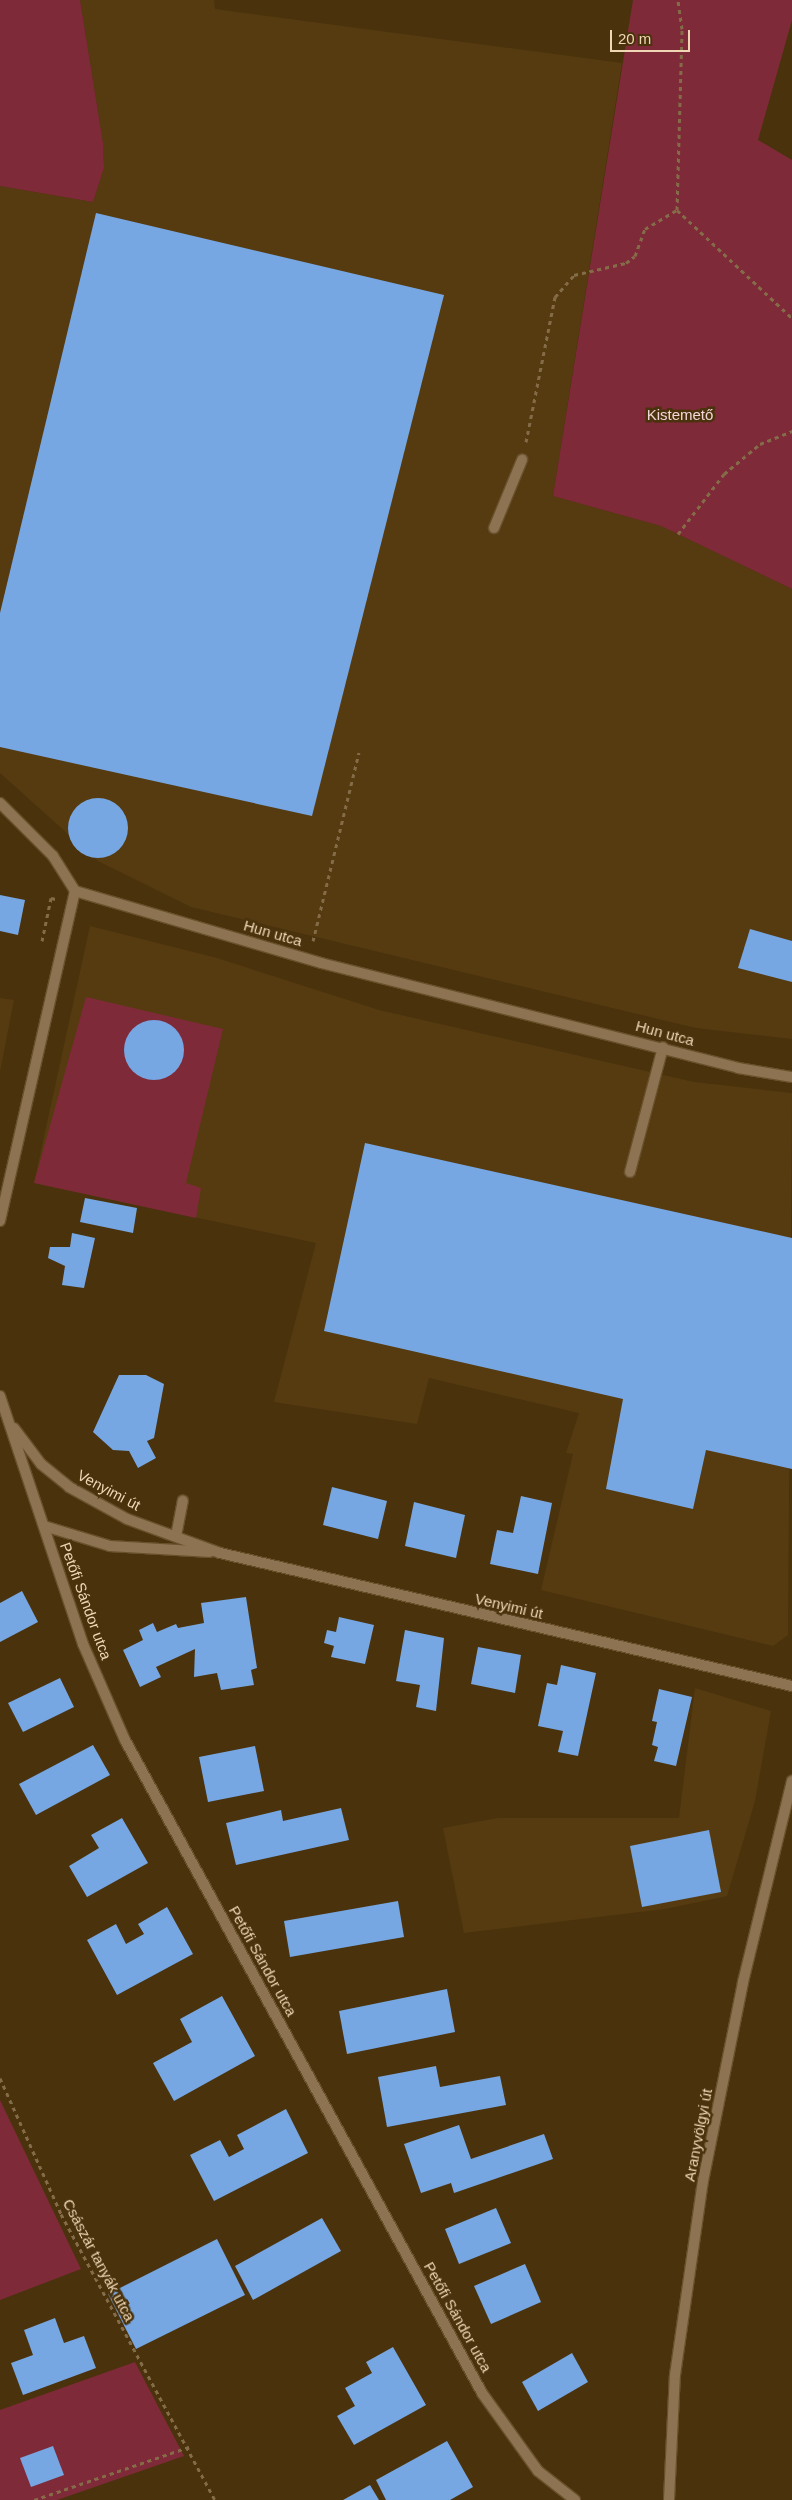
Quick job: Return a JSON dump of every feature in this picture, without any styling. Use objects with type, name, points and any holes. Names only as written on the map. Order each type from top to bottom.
[{"type":"street","points":[[494,528],[522,460]]},
{"type":"street","points":[[0,803],[54,856],[75,891],[0,1221]]},
{"type":"street","name":"Hun utca","points":[[75,891],[321,963],[663,1047],[738,1068],[792,1077]]},
{"type":"street","points":[[630,1172],[663,1047]]},
{"type":"street","name":"Petőfi Sándor utca","points":[[0,1396],[83,1644],[125,1740],[482,2393],[538,2471],[575,2500]]},
{"type":"street","name":"Venyimi út","points":[[8,1420],[41,1464],[69,1487],[128,1519],[220,1553],[792,1686]]},
{"type":"street","points":[[176,1536],[183,1501]]},
{"type":"street","name":"Venyimi út","points":[[44,1526],[110,1546],[220,1553]]},
{"type":"street","name":"Aranyvölgyi út","points":[[670,2500],[675,2375],[703,2181],[743,1982],[792,1780]]},
{"type":"path","points":[[522,460],[555,296],[574,275],[626,263],[634,256],[646,230],[677,210],[682,182],[682,29],[678,0]]},
{"type":"path","points":[[677,210],[792,318]]},
{"type":"path","points":[[678,534],[724,474],[760,444],[792,431]]},
{"type":"path","points":[[303,943],[312,946],[359,753]]},
{"type":"path","name":"Császár tanyák utca","points":[[0,2078],[61,2214],[189,2447],[215,2500]]},
{"type":"path","points":[[34,2500],[189,2447]]},
{"type":"shaded area","points":[[80,0],[214,0],[215,9],[622,63],[553,496],[661,526],[792,589],[792,1039],[696,1028],[191,907],[98,861],[0,773],[0,186],[93,202],[104,168],[103,143]]},
{"type":"shaded area","points":[[90,926],[217,958],[379,1010],[694,1082],[792,1093],[788,1635],[773,1646],[541,1590],[573,1454],[566,1453],[579,1413],[429,1378],[417,1424],[274,1402],[316,1243],[34,1183]]},
{"type":"shaded area","points":[[0,998],[14,1000],[0,1072]]},
{"type":"shaded area","points":[[695,1688],[771,1711],[755,1801],[727,1896],[665,1909],[464,1933],[443,1828],[498,1818],[679,1818]]},
{"type":"green space","points":[[0,0],[80,0],[103,143],[104,168],[93,202],[0,186]]},
{"type":"green space","name":"Kistemető","points":[[633,0],[792,0],[792,20],[758,140],[792,160],[792,589],[661,526],[553,496]]},
{"type":"green space","points":[[86,997],[223,1029],[186,1183],[201,1188],[196,1218],[34,1183]]},
{"type":"green space","points":[[0,2100],[81,2269],[0,2300]]},
{"type":"green space","points":[[135,2362],[184,2456],[57,2500],[0,2500],[0,2410]]},
{"type":"building","points":[[96,213],[444,295],[312,816],[0,747],[0,613]]},
{"type":"building","points":[[92,798],[104,798],[115,803],[123,811],[128,822],[126,840],[115,853],[104,858],[92,858],[81,853],[73,845],[68,834],[68,822],[73,811],[81,803]]},
{"type":"building","points":[[0,895],[25,900],[18,935],[0,931]]},
{"type":"building","points":[[750,929],[792,941],[792,982],[738,968]]},
{"type":"building","points":[[148,1020],[160,1020],[171,1025],[179,1033],[184,1044],[182,1062],[171,1075],[160,1080],[148,1080],[137,1075],[129,1067],[124,1056],[124,1044],[129,1033],[137,1025]]},
{"type":"building","points":[[365,1143],[792,1238],[792,1469],[706,1450],[693,1509],[606,1489],[623,1399],[324,1331]]},
{"type":"building","points":[[85,1198],[137,1208],[133,1233],[80,1222]]},
{"type":"building","points":[[72,1233],[95,1238],[84,1288],[62,1285],[65,1266],[48,1258],[50,1247],[70,1247]]},
{"type":"building","points":[[119,1375],[146,1375],[164,1384],[154,1438],[147,1441],[156,1458],[138,1468],[129,1451],[113,1450],[93,1432]]},
{"type":"building","points":[[332,1487],[387,1501],[378,1539],[323,1525]]},
{"type":"building","points":[[521,1496],[552,1503],[538,1574],[490,1564],[497,1530],[513,1533]]},
{"type":"building","points":[[414,1502],[465,1515],[456,1558],[405,1546]]},
{"type":"building","points":[[22,1591],[38,1622],[0,1642],[0,1603]]},
{"type":"building","points":[[246,1597],[257,1668],[251,1670],[254,1685],[221,1690],[217,1673],[194,1677],[195,1649],[156,1667],[161,1677],[140,1687],[123,1650],[143,1640],[139,1630],[153,1623],[157,1632],[176,1624],[178,1628],[204,1623],[201,1603]]},
{"type":"building","points":[[339,1617],[374,1625],[365,1664],[331,1657],[334,1646],[324,1643],[327,1630],[336,1632]]},
{"type":"building","points":[[405,1630],[444,1638],[436,1711],[416,1707],[420,1685],[396,1681]]},
{"type":"building","points":[[478,1647],[521,1655],[515,1693],[471,1684]]},
{"type":"building","points":[[561,1665],[596,1673],[578,1756],[558,1752],[563,1731],[538,1726],[547,1683],[557,1685]]},
{"type":"building","points":[[60,1678],[74,1707],[23,1732],[8,1703]]},
{"type":"building","points":[[659,1689],[692,1697],[676,1766],[654,1761],[658,1747],[652,1745],[657,1722],[652,1721]]},
{"type":"building","points":[[93,1745],[110,1775],[36,1815],[19,1784]]},
{"type":"building","points":[[255,1746],[264,1791],[208,1802],[199,1757]]},
{"type":"building","points":[[341,1808],[349,1840],[236,1865],[226,1823],[281,1810],[283,1821]]},
{"type":"building","points":[[122,1818],[148,1863],[87,1897],[69,1866],[99,1848],[91,1835]]},
{"type":"building","points":[[709,1830],[721,1892],[642,1907],[630,1846]]},
{"type":"building","points":[[398,1901],[404,1937],[290,1957],[284,1921]]},
{"type":"building","points":[[167,1907],[193,1954],[117,1995],[87,1940],[116,1924],[126,1944],[144,1934],[138,1924]]},
{"type":"building","points":[[447,1989],[455,2032],[347,2054],[339,2011]]},
{"type":"building","points":[[222,1996],[255,2056],[174,2101],[153,2063],[192,2042],[180,2019]]},
{"type":"building","points":[[436,2066],[440,2087],[500,2076],[506,2105],[387,2127],[378,2077]]},
{"type":"building","points":[[286,2109],[308,2153],[214,2201],[190,2155],[220,2140],[229,2157],[244,2149],[237,2135]]},
{"type":"building","points":[[459,2125],[471,2159],[544,2134],[553,2159],[454,2193],[451,2183],[421,2193],[404,2144]]},
{"type":"building","points":[[496,2208],[511,2243],[459,2264],[445,2229]]},
{"type":"building","points":[[322,2218],[341,2251],[253,2300],[235,2266]]},
{"type":"building","points":[[217,2239],[245,2295],[136,2349],[108,2294]]},
{"type":"building","points":[[525,2264],[541,2302],[491,2324],[474,2286]]},
{"type":"building","points":[[55,2318],[64,2343],[84,2336],[96,2368],[23,2395],[11,2363],[33,2355],[24,2330]]},
{"type":"building","points":[[393,2347],[426,2405],[354,2445],[337,2416],[355,2406],[345,2388],[372,2373],[366,2362]]},
{"type":"building","points":[[572,2353],[588,2382],[538,2411],[522,2382]]},
{"type":"building","points":[[447,2441],[473,2487],[450,2500],[386,2500],[376,2480]]},
{"type":"building","points":[[53,2446],[64,2475],[31,2487],[20,2458]]},
{"type":"building","points":[[370,2485],[379,2500],[343,2500]]}]
